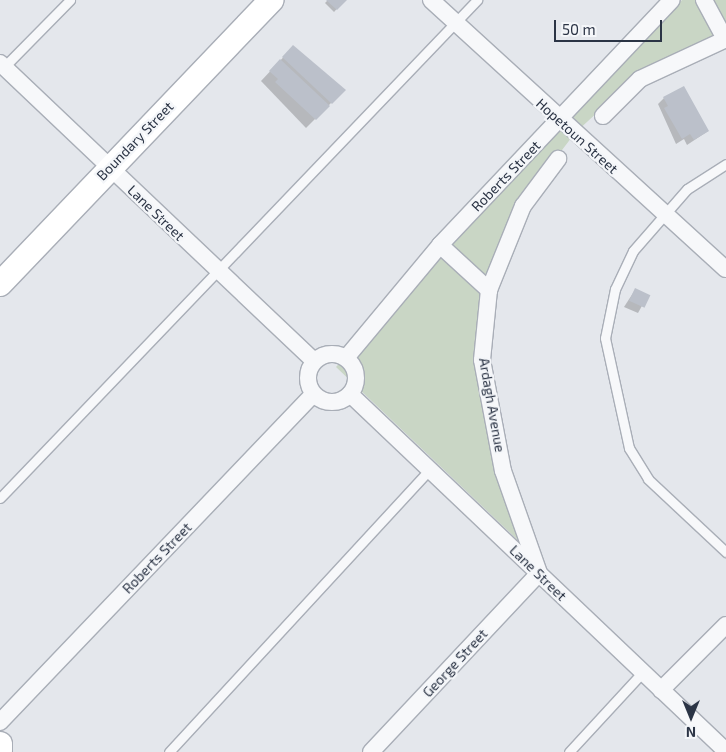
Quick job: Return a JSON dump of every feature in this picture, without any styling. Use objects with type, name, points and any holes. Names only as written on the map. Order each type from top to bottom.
[{"type":"street","name":"Boundary Street","points":[[0,284],[271,0]]},
{"type":"street","name":"Hopetoun Street","points":[[431,0],[558,120],[726,269]]},
{"type":"street","name":"Roberts Street","points":[[346,358],[440,245],[672,0]]},
{"type":"street","points":[[603,116],[640,80],[726,39],[704,0]]},
{"type":"street","name":"Lane Street","points":[[1,67],[314,362]]},
{"type":"street","name":"Ardagh Avenue","points":[[540,574],[503,471],[482,360],[489,290],[523,206],[558,160]]},
{"type":"street","points":[[440,245],[489,290]]},
{"type":"street","points":[[326,354],[346,358],[356,375],[350,394],[332,402],[313,394],[308,374],[314,362],[326,354]]},
{"type":"street","name":"Roberts Street","points":[[0,722],[313,394]]},
{"type":"street","name":"Lane Street","points":[[350,394],[642,673],[726,750]]},
{"type":"street","name":"George Street","points":[[371,752],[540,574]]},
{"type":"street","points":[[661,690],[726,625]]},
{"type":"street","points":[[0,744],[0,751]]},
{"type":"lane","points":[[1,67],[70,0]]},
{"type":"lane","points":[[0,498],[477,0]]},
{"type":"lane","points":[[726,164],[709,171],[662,214],[633,251],[615,289],[605,338],[617,409],[629,448],[648,479],[726,552]]},
{"type":"lane","points":[[169,752],[429,470]]},
{"type":"lane","points":[[569,752],[642,673]]},
{"type":"green space","points":[[682,0],[726,0],[726,34],[638,75],[575,133],[520,205],[478,360],[524,546],[336,367]]},
{"type":"building","points":[[326,0],[347,0],[337,10]]},
{"type":"building","points":[[293,45],[346,90],[332,104],[282,57]]},
{"type":"building","points":[[280,59],[330,106],[316,120],[275,82],[278,79],[269,71]]},
{"type":"building","points":[[684,86],[709,131],[694,140],[690,134],[682,139],[664,108],[668,106],[663,97]]},
{"type":"building","points":[[635,288],[650,295],[644,308],[629,301]]}]
